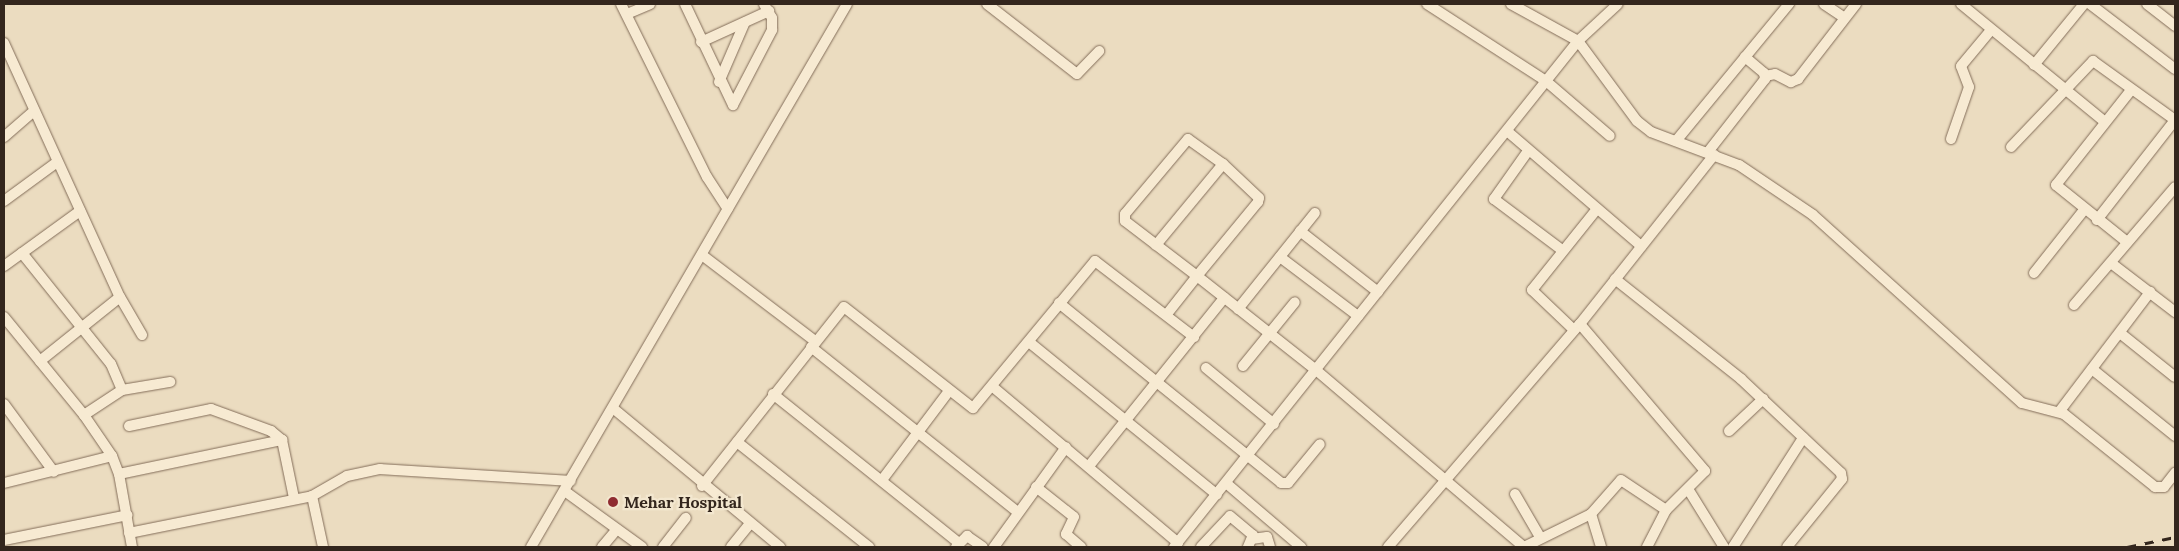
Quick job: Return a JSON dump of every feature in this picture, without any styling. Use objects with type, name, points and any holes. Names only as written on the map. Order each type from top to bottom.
[{"type":"street","points":[[621,4],[706,177],[728,210]]},
{"type":"street","points":[[627,14],[650,4]]},
{"type":"street","points":[[685,4],[701,42],[730,104],[736,104],[772,30],[766,7],[745,22],[701,42]]},
{"type":"street","points":[[531,547],[566,492],[847,4]]},
{"type":"street","points":[[1427,4],[1546,81],[1610,136]]},
{"type":"street","points":[[1511,4],[1578,41],[1637,121],[1651,132],[1711,153],[1756,175],[1813,215],[2016,399],[2032,408],[2059,412],[2155,487],[2164,487],[2175,473]]},
{"type":"street","points":[[1526,13],[1533,4]]},
{"type":"street","points":[[993,387],[1089,466],[1176,545],[1578,41],[1617,4]]},
{"type":"street","points":[[1676,141],[1789,4]]},
{"type":"street","points":[[1824,4],[1843,17]]},
{"type":"street","points":[[1388,547],[1444,478],[1577,327],[1711,153],[1765,76],[1775,74],[1791,82],[1798,79],[1840,28],[1843,17],[1856,4]]},
{"type":"street","points":[[1961,4],[2105,122]]},
{"type":"street","points":[[2034,65],[2084,4]]},
{"type":"street","points":[[2090,4],[2175,69]]},
{"type":"street","points":[[2147,4],[2175,26]]},
{"type":"street","points":[[990,5],[1077,74],[1099,51]]},
{"type":"street","points":[[719,82],[745,22]]},
{"type":"street","points":[[1951,140],[1969,87],[1961,66],[1991,30]]},
{"type":"street","points":[[4,44],[120,297],[142,335]]},
{"type":"street","points":[[1745,57],[1765,76]]},
{"type":"street","points":[[2011,147],[2092,61],[2175,120],[2097,220]]},
{"type":"street","points":[[2128,242],[2084,210],[2058,188],[2057,179],[2132,90]]},
{"type":"street","points":[[4,137],[34,111]]},
{"type":"street","points":[[1507,131],[1528,151],[1641,246]]},
{"type":"street","points":[[1167,314],[1197,276],[1259,198],[1223,164],[1193,140],[1182,143],[1124,217],[1156,245],[1197,276],[1238,309],[1270,333],[1316,370],[1524,547],[1540,536],[1591,514],[1621,480],[1666,510]]},
{"type":"street","points":[[1528,151],[1494,199],[1562,250]]},
{"type":"street","points":[[4,201],[57,162]]},
{"type":"street","points":[[1156,245],[1223,164]]},
{"type":"street","points":[[2074,305],[2175,187]]},
{"type":"street","points":[[1597,209],[1562,250],[1532,290],[1577,327],[1704,467],[1704,474],[1666,510],[1647,547]]},
{"type":"street","points":[[2034,273],[2084,210]]},
{"type":"street","points":[[4,266],[80,211]]},
{"type":"street","points":[[1238,309],[1315,213]]},
{"type":"street","points":[[1300,231],[1378,292]]},
{"type":"street","points":[[22,253],[111,364],[122,390]]},
{"type":"street","points":[[702,255],[1018,512]]},
{"type":"street","points":[[1280,257],[1358,316]]},
{"type":"street","points":[[702,486],[841,308],[847,307],[949,392],[973,408],[993,387],[1059,303],[1095,261],[1167,314],[1194,337]]},
{"type":"street","points":[[2111,263],[2175,312]]},
{"type":"street","points":[[1615,279],[1763,399],[1843,476],[1787,547]]},
{"type":"street","points":[[2059,412],[2150,292]]},
{"type":"street","points":[[40,362],[120,297]]},
{"type":"street","points":[[1089,466],[1224,298]]},
{"type":"street","points":[[1244,366],[1295,302]]},
{"type":"street","points":[[1059,303],[1249,454],[1284,485],[1320,444]]},
{"type":"street","points":[[4,317],[84,415],[112,456],[119,474],[128,515],[132,547]]},
{"type":"street","points":[[2120,333],[2175,377]]},
{"type":"street","points":[[1029,342],[1217,494]]},
{"type":"street","points":[[1206,368],[1274,424]]},
{"type":"street","points":[[2092,370],[2175,436]]},
{"type":"street","points":[[84,415],[122,390],[170,382]]},
{"type":"street","points":[[882,480],[949,392]]},
{"type":"street","points":[[773,394],[882,480],[958,545],[970,537],[983,547]]},
{"type":"street","points":[[1729,431],[1763,399]]},
{"type":"street","points":[[4,404],[54,472]]},
{"type":"street","points":[[614,409],[702,486],[749,525],[780,547]]},
{"type":"street","points":[[129,426],[218,410],[271,431],[282,440],[294,498]]},
{"type":"street","points":[[1733,547],[1803,438]]},
{"type":"street","points":[[119,474],[282,440]]},
{"type":"street","points":[[737,442],[862,545]]},
{"type":"street","points":[[994,547],[1066,447]]},
{"type":"street","points":[[4,483],[112,456]]},
{"type":"street","points":[[129,533],[294,498],[312,496],[347,476],[380,469],[571,482]]},
{"type":"street","points":[[1226,483],[1301,547]]},
{"type":"street","points":[[1036,487],[1074,517],[1066,534],[1081,547]]},
{"type":"street","points":[[1688,489],[1724,547]]},
{"type":"street","points":[[566,492],[642,547]]},
{"type":"street","points":[[1515,494],[1540,536]]},
{"type":"street","points":[[312,496],[323,547]]},
{"type":"street","points":[[1591,514],[1601,547]]},
{"type":"street","points":[[4,540],[128,515]]},
{"type":"street","points":[[1201,547],[1230,516],[1251,532],[1250,543],[1267,537],[1270,547]]},
{"type":"street","points":[[663,547],[686,518]]},
{"type":"street","points":[[731,547],[749,525]]},
{"type":"street","points":[[602,547],[616,529]]},
{"type":"railway","points":[[2127,547],[2175,537]]},
{"type":"place","name":"Mehar Hospital","points":[[613,502]]}]
